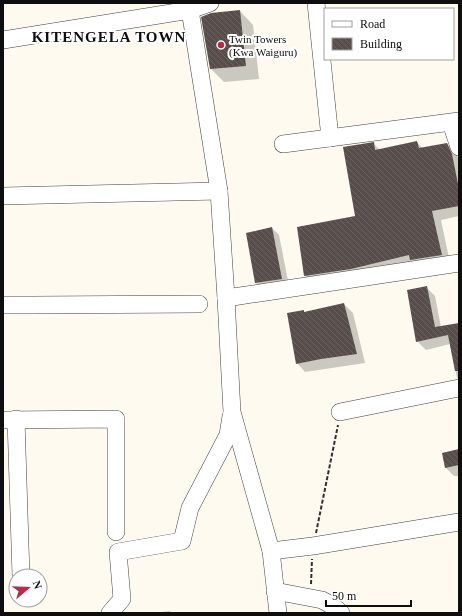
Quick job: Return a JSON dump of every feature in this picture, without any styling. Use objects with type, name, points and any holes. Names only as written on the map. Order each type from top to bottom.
[{"type":"street","points":[[3,40],[190,10],[210,3]]},
{"type":"street","points":[[316,3],[330,138]]},
{"type":"street","points":[[190,10],[219,191],[232,412],[271,551],[278,613]]},
{"type":"street","points":[[283,144],[455,122],[459,147]]},
{"type":"street","points":[[3,196],[219,191]]},
{"type":"street","points":[[226,298],[459,263]]},
{"type":"street","points":[[3,304],[199,304]]},
{"type":"street","points":[[340,412],[459,388]]},
{"type":"street","points":[[110,613],[122,599],[118,552],[182,541],[190,508],[228,435],[232,412]]},
{"type":"street","points":[[19,568],[9,420],[116,419],[116,532]]},
{"type":"street","points":[[271,551],[313,546],[459,522]]},
{"type":"street","points":[[275,590],[322,600],[334,606],[341,613]]},
{"type":"path","points":[[310,597],[313,546],[340,412]]},
{"type":"building","name":"Twin Towers (Kwa Waiguru)","points":[[240,10],[246,66],[210,69],[201,17],[211,13]]},
{"type":"building","points":[[417,141],[419,148],[447,143],[452,154],[459,189],[459,206],[432,211],[442,255],[410,260],[409,255],[351,269],[304,276],[297,227],[355,216],[343,147],[374,142],[375,150]]},
{"type":"building","points":[[272,227],[282,279],[255,283],[246,233]]},
{"type":"building","points":[[427,286],[435,327],[459,323],[459,371],[455,371],[448,335],[416,342],[407,290]]},
{"type":"building","points":[[344,303],[357,354],[296,364],[287,313],[304,310],[304,312]]},
{"type":"building","points":[[459,449],[459,465],[445,468],[442,453]]},
{"type":"place","name":"Twin Towers (Kwa Waiguru)","points":[[221,45]]},
{"type":"district","name":"KITENGELA TOWN","points":[[109,37]]}]
